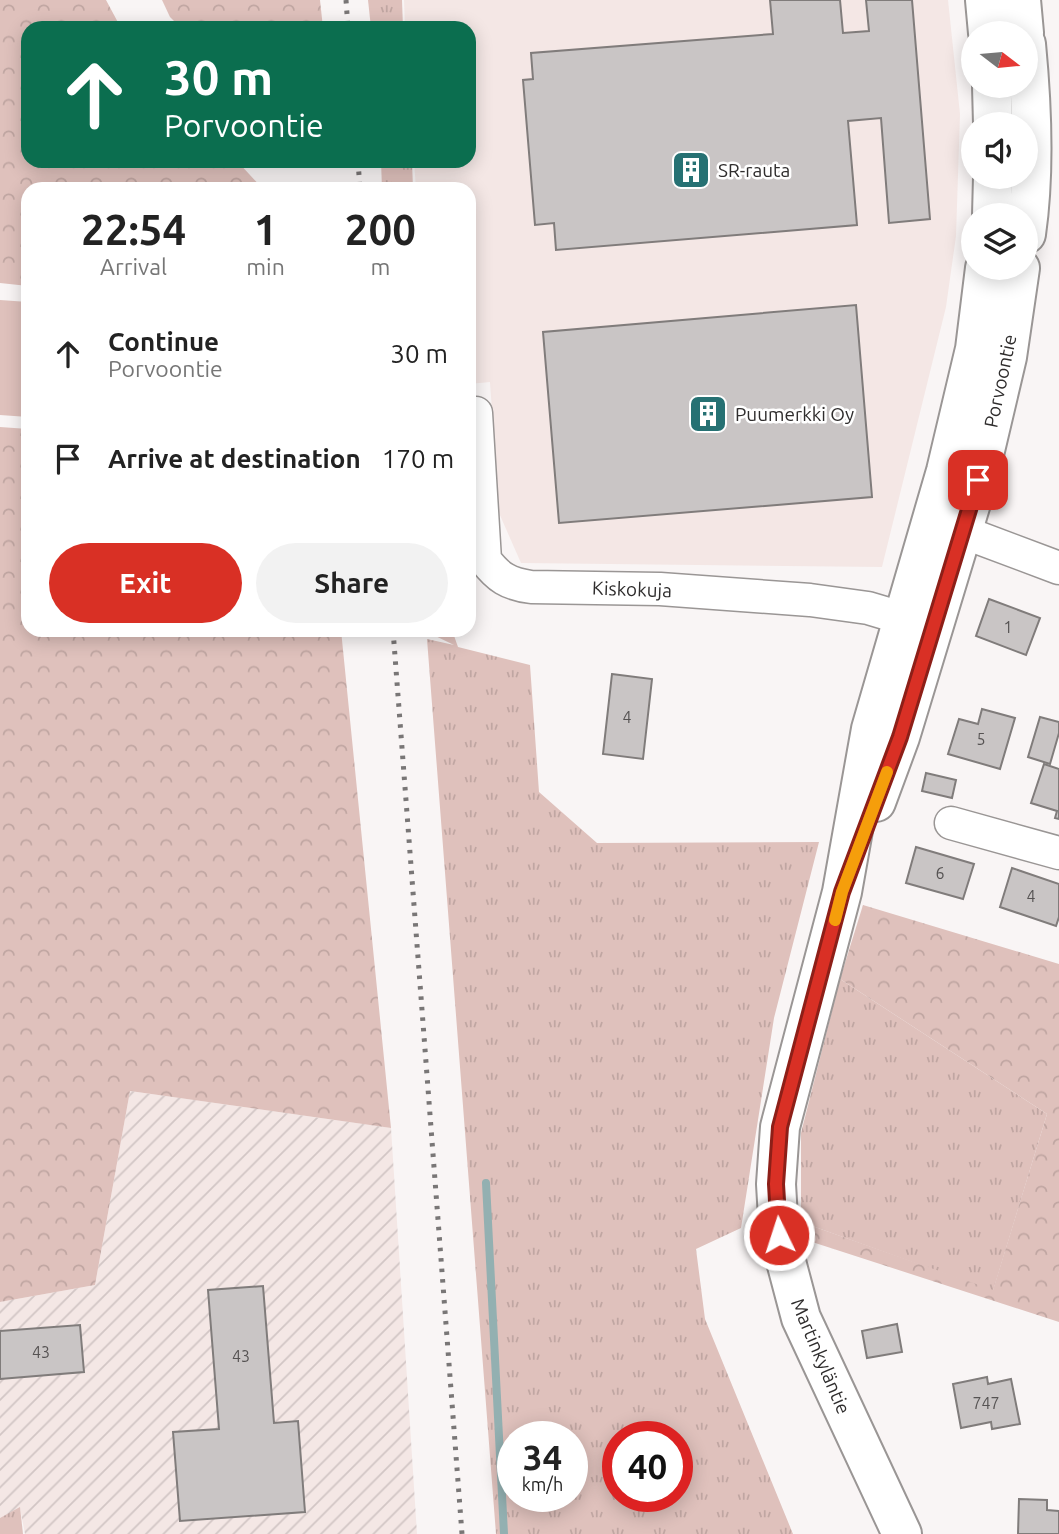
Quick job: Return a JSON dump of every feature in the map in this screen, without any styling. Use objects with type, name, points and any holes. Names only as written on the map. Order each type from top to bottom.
[{"type":"street","points":[[985,0],[987,21]]},
{"type":"street","points":[[1021,0],[1023,21]]},
{"type":"street","points":[[1030,98],[1030,203]]},
{"type":"street","name":"Porvoontie","points":[[780,1127],[842,892],[900,737],[918,623],[946,527],[946,471],[975,349],[984,280]]},
{"type":"street","name":"Porvoontie","points":[[946,527],[978,480],[1007,357],[1018,280]]},
{"type":"street","name":"Kiskokuja","points":[[476,413],[485,560],[498,577],[515,585],[531,587],[660,589],[810,600],[868,608],[918,623]]},
{"type":"street","points":[[946,527],[1059,568]]},
{"type":"street","points":[[951,823],[1059,853]]},
{"type":"street","name":"Martinkyläntie","points":[[780,1127],[776,1184],[779,1235],[801,1318],[902,1534]]},
{"type":"shaded area","name":"Puumerkki Oy","points":[[404,0],[948,0],[960,114],[956,236],[946,307],[882,567],[521,563],[499,513],[490,382],[476,383],[476,182],[416,182],[414,168],[476,168],[476,21],[405,21]]},
{"type":"shaded area","points":[[130,1091],[391,1128],[417,1534],[25,1534],[20,1508],[0,1518],[0,1302],[95,1285]]},
{"type":"green space","points":[[0,0],[106,0],[117,21],[21,21],[21,168],[244,168],[256,182],[21,182],[21,285],[0,283]]},
{"type":"green space","points":[[162,0],[320,0],[322,21],[174,21]]},
{"type":"green space","points":[[368,0],[402,0],[403,21],[370,21]]},
{"type":"green space","points":[[381,168],[412,168],[413,182],[382,182]]},
{"type":"green space","points":[[0,300],[21,302],[21,416],[0,415]]},
{"type":"green space","points":[[0,427],[21,428],[21,637],[342,637],[391,1128],[130,1091],[95,1285],[0,1302]]},
{"type":"green space","points":[[437,637],[454,637],[458,647],[530,665],[539,792],[597,843],[819,842],[774,1018],[741,1228],[696,1249],[705,1319],[793,1534],[496,1534],[427,639],[454,645]]},
{"type":"green space","points":[[863,905],[1059,964],[1059,1322],[806,1240],[801,1222],[993,1290],[1047,1114],[840,979]]},
{"type":"green space","points":[[840,979],[1047,1114],[993,1291],[801,1222],[801,1133]]},
{"type":"green space","points":[[20,1507],[23,1534],[0,1534],[0,1518]]},
{"type":"building","name":"SR-rauta","points":[[770,0],[840,0],[843,33],[869,31],[866,0],[912,0],[930,219],[889,223],[881,118],[848,121],[857,225],[556,250],[554,223],[535,225],[523,80],[533,79],[531,53],[773,34]]},
{"type":"building","name":"Puumerkki Oy","points":[[856,305],[872,497],[559,523],[543,332]]},
{"type":"building","points":[[989,599],[1040,618],[1026,655],[976,636]]},
{"type":"building","points":[[612,674],[652,679],[643,759],[603,754]]},
{"type":"building","points":[[982,709],[1015,718],[1000,769],[948,754],[959,719],[978,724]]},
{"type":"building","points":[[1040,717],[1059,722],[1059,733],[1050,764],[1028,757]]},
{"type":"building","points":[[1044,764],[1059,769],[1059,819],[1055,818],[1057,811],[1031,803]]},
{"type":"building","points":[[926,773],[956,780],[952,798],[922,791]]},
{"type":"building","points":[[916,847],[974,864],[963,899],[906,883]]},
{"type":"building","points":[[1012,868],[1059,884],[1059,917],[1056,926],[1000,907]]},
{"type":"building","points":[[263,1286],[274,1423],[298,1421],[305,1512],[180,1521],[173,1432],[219,1429],[208,1290]]},
{"type":"building","points":[[897,1324],[902,1352],[867,1358],[862,1331]]},
{"type":"building","points":[[80,1325],[84,1372],[0,1379],[0,1331]]},
{"type":"building","points":[[987,1377],[988,1384],[1011,1379],[1020,1424],[992,1429],[991,1422],[961,1428],[953,1384]]},
{"type":"building","points":[[1019,1499],[1047,1500],[1047,1510],[1059,1511],[1059,1534],[1018,1534]]},
{"type":"waterway","points":[[486,1183],[504,1534]]},
{"type":"railway","points":[[346,0],[348,21]]},
{"type":"railway","points":[[358,168],[360,182]]},
{"type":"railway","points":[[394,637],[462,1534]]},
{"type":"slow traffic","points":[[835,920],[842,892],[887,772]]},
{"type":"place","name":"SR-rauta","points":[[691,170]]},
{"type":"place","name":"Puumerkki Oy","points":[[708,414]]},
{"type":"route","points":[[779,1235],[776,1184],[780,1127],[842,892],[900,737],[978,480]]}]
